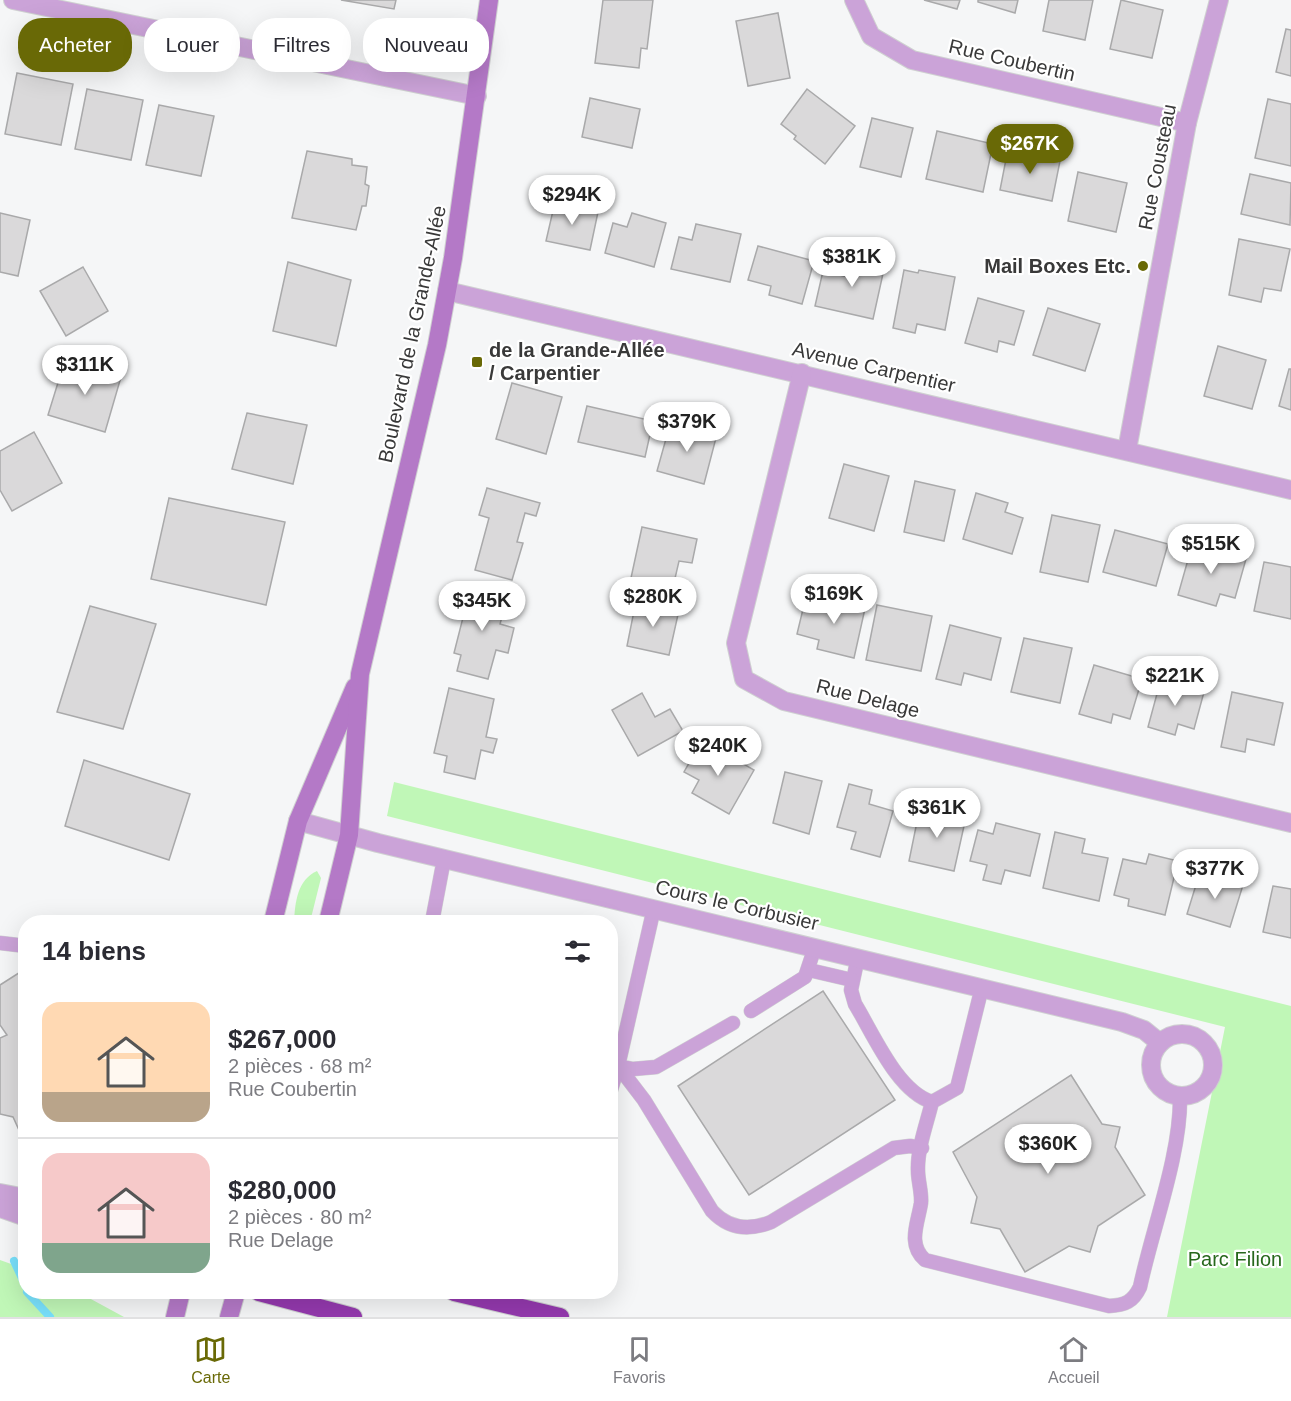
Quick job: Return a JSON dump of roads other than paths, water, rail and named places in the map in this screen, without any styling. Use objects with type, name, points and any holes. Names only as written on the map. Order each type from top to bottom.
[{"type":"highway","points":[[285,1299],[353,1317]]},
{"type":"highway","points":[[484,1299],[560,1317]]},
{"type":"street","points":[[13,0],[477,96]]},
{"type":"street","name":"Boulevard de la Grande-Allée","points":[[330,915],[349,835],[360,674],[447,291],[477,96],[489,0]]},
{"type":"street","name":"Rue Coubertin","points":[[854,0],[871,36],[912,60],[1187,123]]},
{"type":"street","name":"Rue Cousteau","points":[[1127,450],[1187,123],[1219,0]]},
{"type":"street","name":"Avenue Carpentier","points":[[447,291],[1291,490]]},
{"type":"street","name":"Rue Delage","points":[[802,373],[736,643],[744,679],[784,701],[1291,823]]},
{"type":"street","name":"Boulevard de la Grande-Allée","points":[[275,915],[298,821],[360,674]]},
{"type":"street","name":"Cours le Corbusier","points":[[298,821],[444,859],[858,957],[1135,1026],[1153,1035],[1160,1043]]},
{"type":"street","points":[[1188,1035],[1206,1045],[1214,1064],[1208,1084],[1191,1096],[1180,1097],[1161,1089],[1151,1070],[1151,1060],[1160,1043],[1169,1037],[1188,1035]]},
{"type":"street","points":[[0,1193],[18,1196]]},
{"type":"street","points":[[0,1208],[18,1214]]},
{"type":"street","points":[[175,1317],[179,1299]]},
{"type":"street","points":[[229,1317],[234,1299]]},
{"type":"lane","points":[[433,915],[444,859]]},
{"type":"lane","points":[[618,1066],[654,908]]},
{"type":"lane","points":[[0,944],[18,946]]},
{"type":"lane","points":[[751,1011],[795,985],[809,970],[814,947]]},
{"type":"lane","points":[[858,957],[852,980],[855,1004],[902,1082],[921,1098],[932,1102]]},
{"type":"lane","points":[[809,970],[852,980]]},
{"type":"lane","points":[[982,987],[957,1088],[932,1102],[922,1148],[918,1169],[921,1201],[914,1236],[918,1254],[925,1260],[1109,1306],[1128,1303],[1135,1297],[1140,1287],[1180,1116],[1180,1097]]},
{"type":"lane","points":[[618,1066],[633,1069],[656,1067],[733,1023]]},
{"type":"lane","points":[[618,1066],[644,1100],[712,1211],[718,1218],[738,1227],[759,1227],[771,1222],[894,1148],[922,1148]]},
{"type":"waterway","points":[[14,1261],[18,1270]]},
{"type":"waterway","points":[[33,1299],[50,1317]]},
{"type":"place","name":"Mail Boxes Etc.","points":[[1143,266]]},
{"type":"place","name":"de la Grande-Allée / Carpentier","points":[[477,362]]},
{"type":"park label","name":"Parc Filion","points":[[1235,1259]]}]
